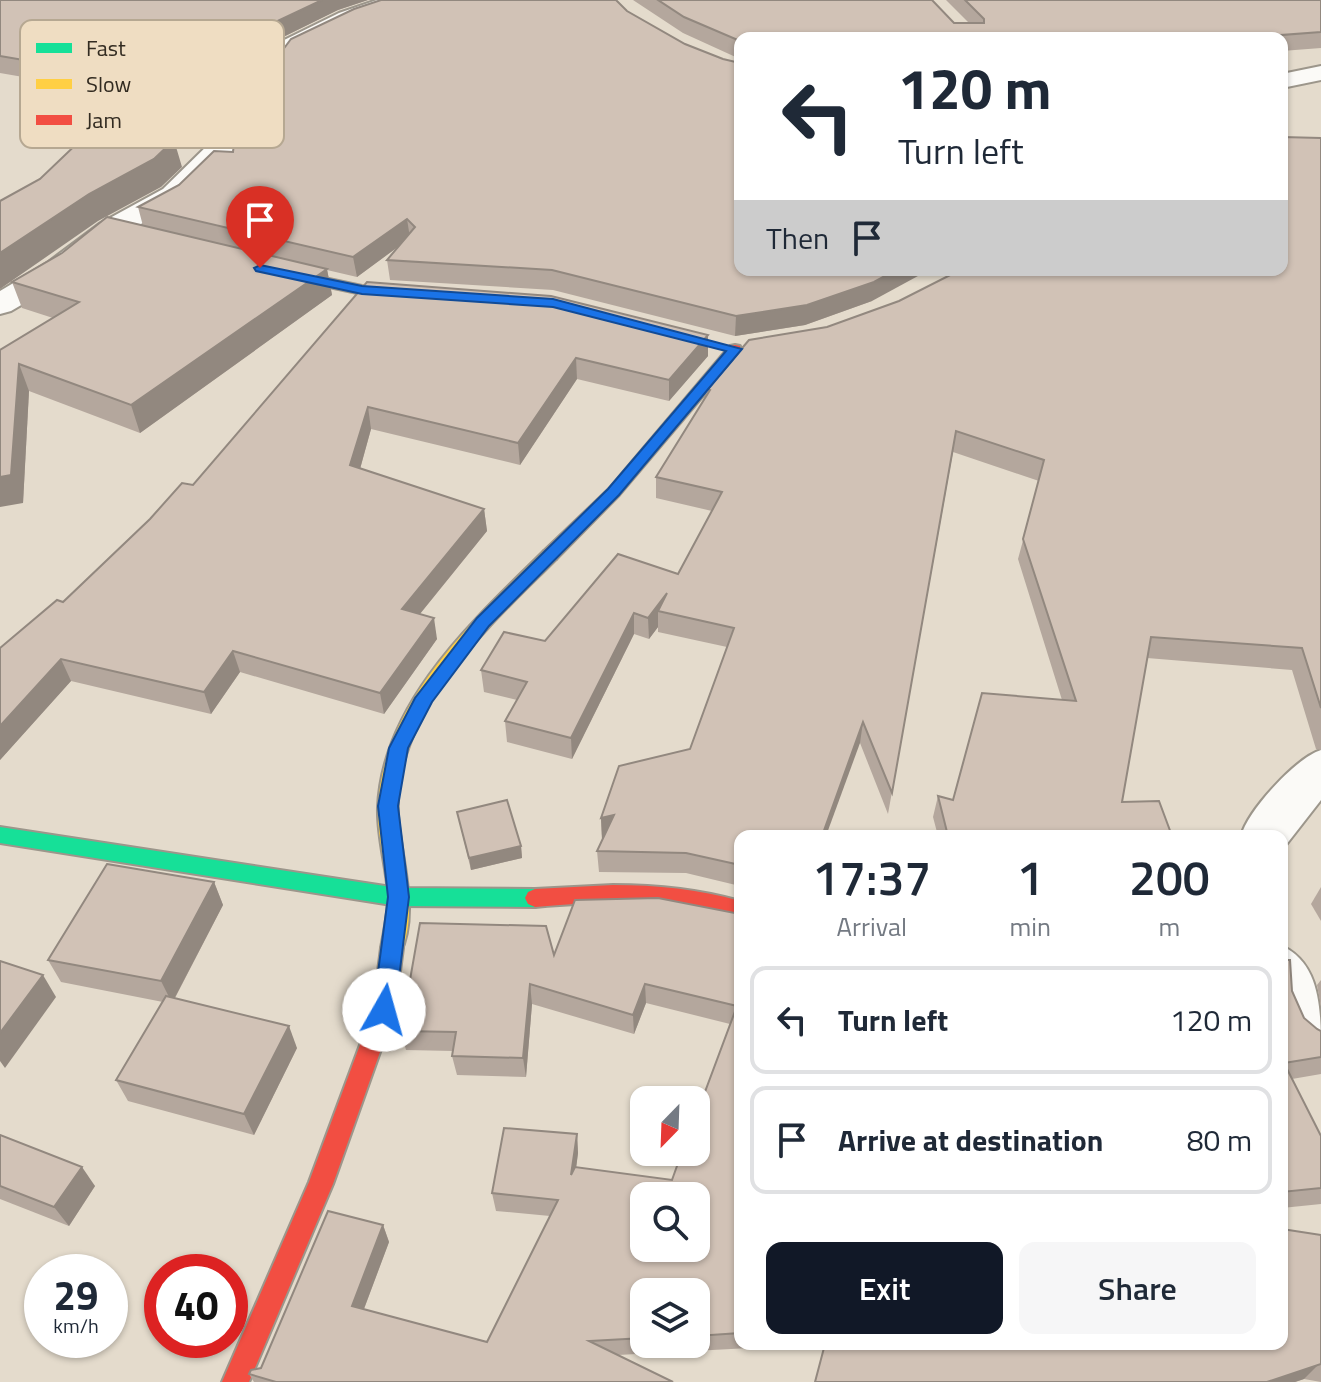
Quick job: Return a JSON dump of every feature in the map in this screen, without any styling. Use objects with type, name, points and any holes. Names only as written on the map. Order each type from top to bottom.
[{"type":"street","points":[[284,49],[347,18],[399,0]]},
{"type":"street","points":[[1288,80],[1321,73]]},
{"type":"street","points":[[0,304],[58,270],[109,230],[173,195],[220,148]]},
{"type":"street","points":[[109,230],[137,237]]},
{"type":"street","points":[[251,266],[362,290],[440,297]]},
{"type":"street","points":[[235,1382],[321,1184],[384,1010],[398,897],[388,806],[399,748],[425,698],[483,622],[614,492],[734,348]]},
{"type":"street","points":[[1267,830],[1321,768]]},
{"type":"street","points":[[0,835],[398,897],[527,899],[634,891],[703,897],[734,908]]},
{"type":"street","points":[[1288,978],[1321,1030]]},
{"type":"building","points":[[0,0],[322,0],[280,20],[20,20],[20,59],[0,56]]},
{"type":"building","points":[[381,0],[616,0],[627,11],[685,44],[734,62],[734,276],[885,276],[807,305],[736,316],[552,270],[387,260],[415,227],[407,219],[353,257],[138,207],[179,185],[214,151],[284,148],[284,48],[291,39],[354,9]]},
{"type":"building","points":[[658,0],[932,0],[954,23],[984,23],[984,19],[965,0],[1321,0],[1321,32],[1288,35],[1288,32],[734,32],[734,38],[684,17]]},
{"type":"building","points":[[1288,137],[1321,138],[1321,708],[1302,648],[1151,637],[1122,802],[1159,801],[1170,830],[946,830],[938,796],[953,800],[982,693],[1076,701],[1023,539],[1044,460],[956,431],[892,793],[863,722],[824,830],[734,830],[734,864],[686,853],[597,851],[614,815],[601,818],[619,766],[690,749],[734,628],[658,611],[667,593],[648,618],[634,613],[571,738],[505,721],[527,682],[481,670],[504,632],[545,641],[618,554],[678,574],[722,492],[656,477],[710,390],[707,389],[749,340],[827,327],[899,301],[948,276],[1288,276]]},
{"type":"building","points":[[72,148],[166,148],[154,159],[89,194],[0,253],[0,201],[40,179]]},
{"type":"building","points":[[107,217],[327,269],[131,405],[19,364],[11,475],[0,477],[0,350],[79,302],[12,282],[62,253]]},
{"type":"building","points":[[367,282],[551,296],[708,335],[669,380],[576,358],[518,443],[368,407],[350,465],[484,509],[402,609],[434,618],[380,693],[233,651],[204,692],[61,659],[0,726],[0,648],[57,600],[63,602],[150,519],[182,483],[193,485]]},
{"type":"building","points":[[507,800],[521,846],[469,858],[457,812]]},
{"type":"building","points":[[107,864],[214,882],[161,981],[48,960]]},
{"type":"building","points":[[658,898],[734,913],[734,1005],[645,984],[633,1015],[530,984],[523,1058],[452,1056],[456,1032],[401,1031],[420,923],[546,926],[554,955],[575,900]]},
{"type":"building","points":[[1288,960],[1292,991],[1304,1018],[1321,1031],[1321,1057],[1288,1062]]},
{"type":"building","points":[[0,961],[43,975],[0,1033]]},
{"type":"building","points":[[166,996],[289,1026],[244,1114],[116,1080]]},
{"type":"building","points":[[734,1014],[734,1333],[710,1335],[710,1278],[630,1278],[630,1339],[589,1341],[673,1382],[276,1382],[249,1374],[251,1370],[261,1368],[328,1211],[383,1225],[352,1306],[487,1342],[558,1200],[492,1193],[504,1128],[577,1134],[571,1175],[575,1167],[672,1180],[677,1166],[710,1166],[710,1086],[707,1086]]},
{"type":"building","points":[[1288,1071],[1321,1136],[1321,1188],[1288,1191]]},
{"type":"building","points":[[0,1135],[82,1167],[54,1207],[0,1186]]},
{"type":"building","points":[[1288,1230],[1321,1235],[1321,1364],[1267,1382],[815,1382],[823,1350],[1288,1350]]},
{"type":"traffic: fast","points":[[0,835],[398,897],[535,898]]},
{"type":"traffic: slow","points":[[272,271],[362,290],[421,296]]},
{"type":"traffic: slow","points":[[392,948],[398,893],[388,807],[392,771],[404,736],[445,669],[471,637],[550,555]]},
{"type":"traffic: jam","points":[[550,555],[614,492],[735,349]]},
{"type":"traffic: jam","points":[[535,898],[613,893],[664,894],[734,908]]},
{"type":"traffic: jam","points":[[235,1382],[321,1184],[384,1010],[392,948]]},
{"type":"route","points":[[260,268],[362,290],[553,303],[735,349],[614,492],[483,622],[425,698],[399,748],[388,806],[398,897],[384,1010]]}]
